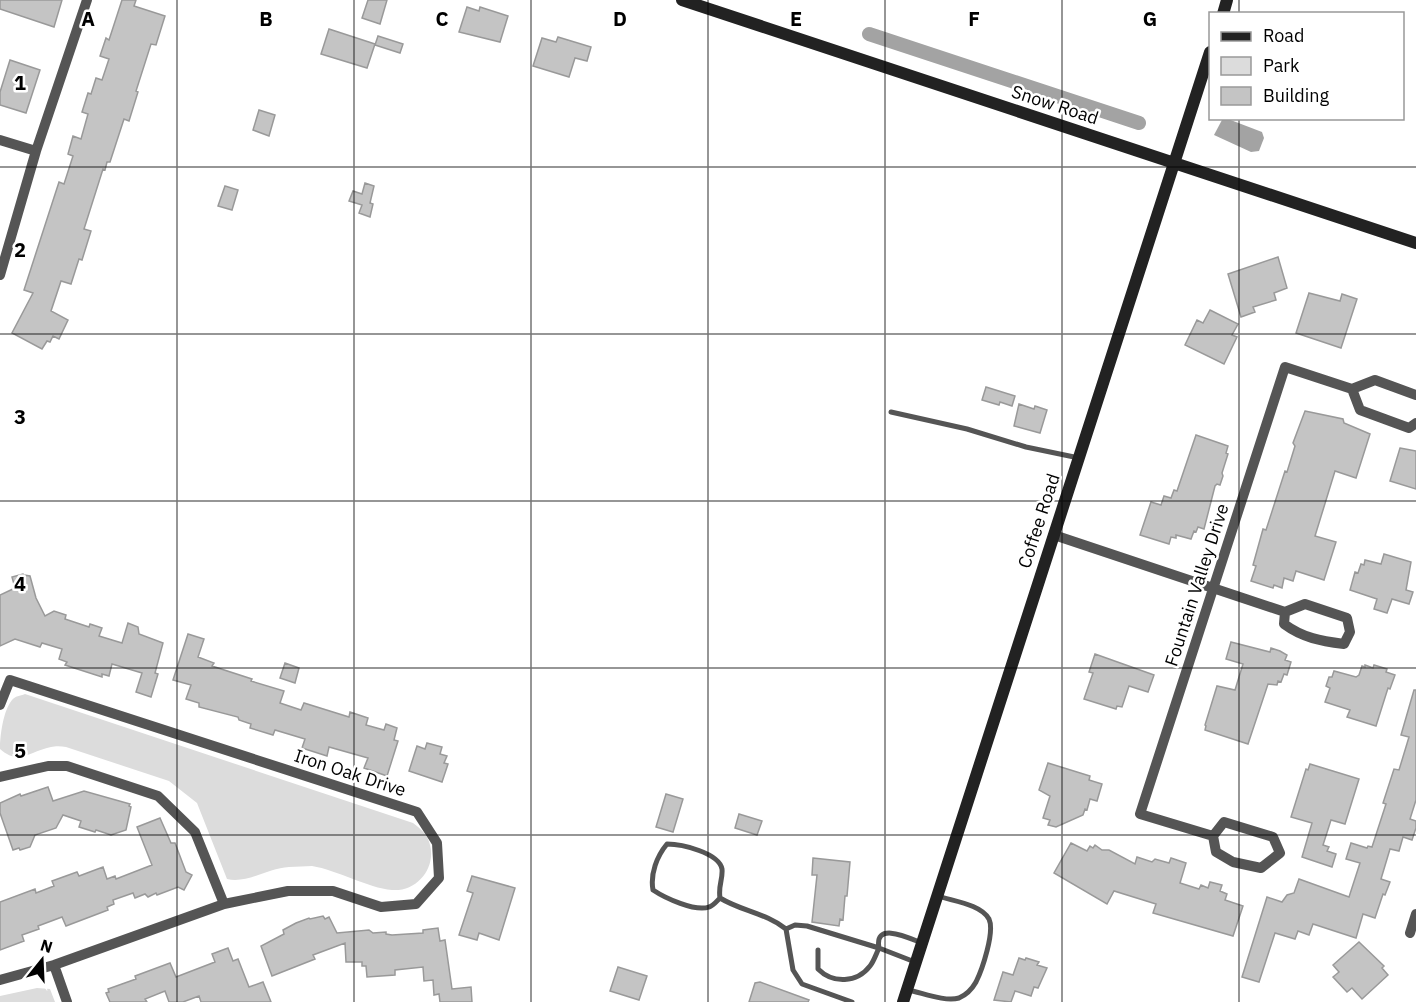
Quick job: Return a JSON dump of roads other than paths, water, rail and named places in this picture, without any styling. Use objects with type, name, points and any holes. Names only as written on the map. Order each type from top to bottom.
[{"type":"main road","name":"Snow Road","points":[[682,0],[1416,243]]},
{"type":"main road","name":"Coffee Road","points":[[903,1002],[1209,55]]},
{"type":"street","points":[[0,275],[36,151],[87,0]]},
{"type":"street","points":[[0,140],[36,151]]},
{"type":"street","name":"Fountain Valley Drive","points":[[1213,836],[1140,814],[1285,367],[1352,389]]},
{"type":"street","points":[[1416,395],[1375,380],[1352,389],[1360,410],[1409,428],[1416,423]]},
{"type":"street","points":[[1054,535],[1285,612],[1305,604],[1327,610],[1347,618],[1350,632],[1344,644],[1320,641],[1297,633],[1284,624],[1285,612]]},
{"type":"street","name":"Iron Oak Drive","points":[[0,705],[10,680],[417,812],[437,843],[439,878],[416,904],[381,907],[333,891],[288,891],[224,904],[54,965],[0,980]]},
{"type":"street","points":[[0,777],[48,766],[67,766],[158,796],[195,832],[224,904]]},
{"type":"street","points":[[1224,822],[1273,837],[1280,853],[1261,868],[1233,862],[1216,852],[1213,836],[1224,822]]},
{"type":"street","points":[[1410,933],[1416,914]]},
{"type":"street","points":[[54,965],[66,1002]]},
{"type":"lane","points":[[891,412],[967,429],[1026,447],[1079,458]]},
{"type":"lane","points":[[720,898],[711,907],[700,909],[663,897],[653,890],[651,880],[660,853],[667,844],[677,844],[712,856],[720,863],[722,873],[718,888],[720,898],[774,920],[786,929],[793,970],[802,984],[852,1002]]},
{"type":"lane","points":[[907,990],[945,999],[957,999],[968,993],[976,983],[989,941],[991,930],[989,919],[975,908],[937,896]]},
{"type":"lane","points":[[786,929],[795,925],[807,926],[916,962]]},
{"type":"lane","points":[[818,950],[818,969],[823,974],[841,980],[852,980],[870,966],[879,948],[880,936],[885,932],[922,943]]},
{"type":"waterway","points":[[869,34],[1139,123]]}]
